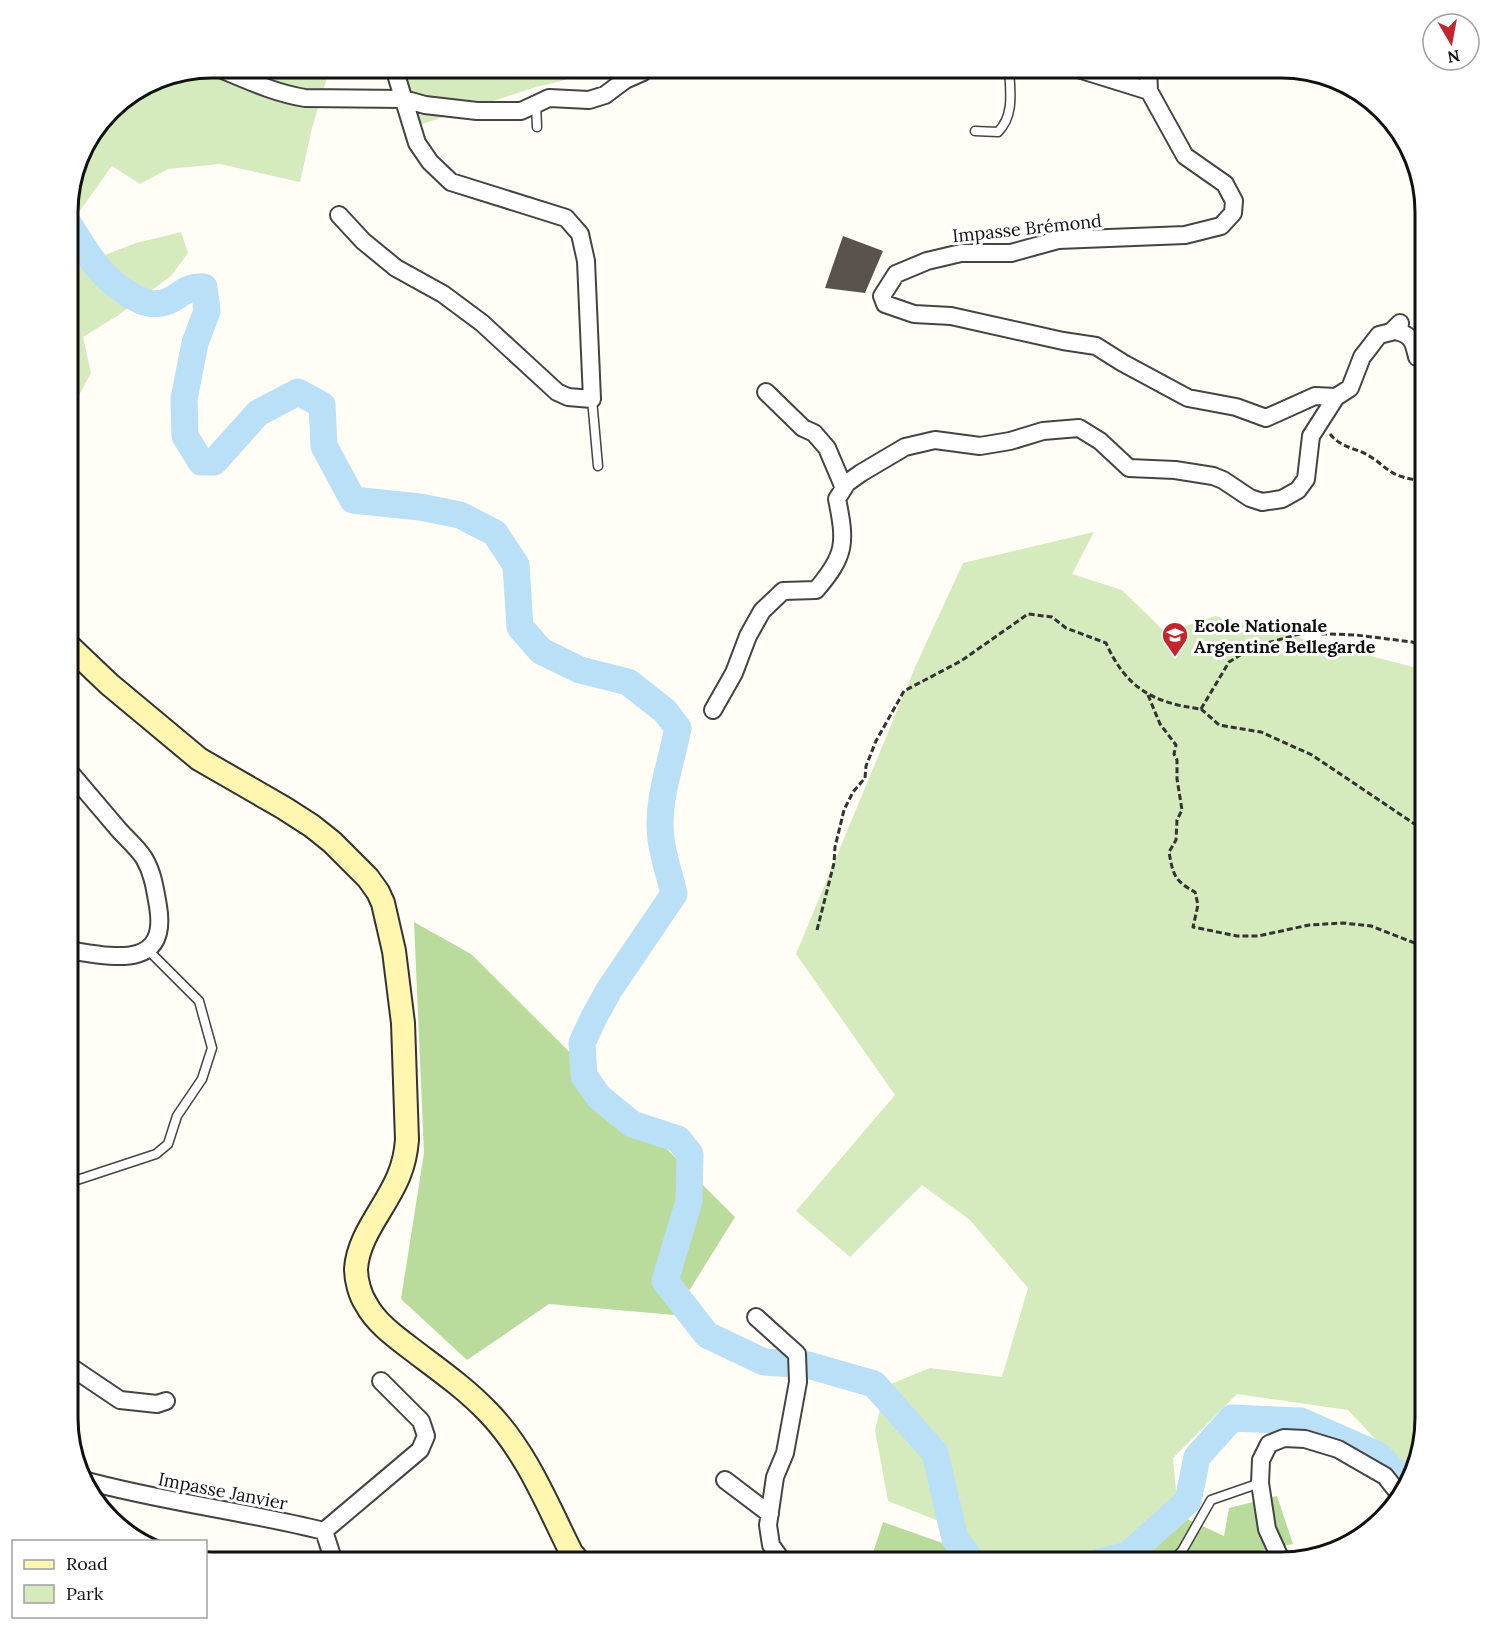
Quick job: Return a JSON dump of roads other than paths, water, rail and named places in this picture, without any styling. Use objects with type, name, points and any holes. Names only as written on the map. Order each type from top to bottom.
[{"type":"main road","points":[[78,654],[117,691],[199,759],[284,808],[325,836],[358,867],[378,892],[383,903],[394,951],[402,1013],[407,1140],[399,1176],[357,1257],[356,1272],[361,1294],[366,1305],[378,1320],[400,1340],[468,1392],[503,1430],[525,1462],[566,1552]]},
{"type":"street","points":[[242,78],[275,92],[304,98],[404,99],[425,105],[477,111],[521,111],[549,99],[589,100],[605,95],[630,78]]},
{"type":"street","points":[[339,215],[363,241],[396,268],[443,294],[482,323],[557,392],[568,398],[592,399],[585,261],[580,234],[566,218],[452,182],[430,162],[417,143],[397,78]]},
{"type":"street","points":[[1107,78],[1149,91]]},
{"type":"street","name":"Impasse Brémond","points":[[1148,78],[1149,91],[1185,156],[1225,184],[1234,201],[1233,213],[1221,226],[1185,235],[1058,240],[1011,253],[961,253],[927,261],[896,274],[882,296],[885,304],[914,314],[951,315],[1063,341],[1096,346],[1188,398],[1236,407],[1266,418],[1315,396],[1336,397]]},
{"type":"street","points":[[713,710],[734,673],[740,654],[762,610],[783,591],[816,590],[829,575],[840,556],[844,531],[837,499],[847,483],[905,447],[935,440],[980,446],[1010,441],[1043,431],[1079,428],[1100,441],[1129,468],[1204,474],[1223,480],[1250,498],[1262,502],[1282,499],[1298,490],[1306,479],[1311,454],[1311,436],[1336,397],[1350,388],[1362,357],[1379,335],[1391,332],[1400,323],[1400,332],[1408,334],[1415,347]]},
{"type":"street","points":[[766,392],[802,428],[814,433],[827,448],[844,488]]},
{"type":"street","points":[[78,782],[143,857],[154,879],[159,912],[157,936],[148,950],[131,956],[106,956],[78,952]]},
{"type":"street","points":[[756,1317],[797,1354],[798,1382],[785,1453],[775,1477],[768,1525],[771,1545],[776,1552]]},
{"type":"street","points":[[78,1372],[120,1400],[158,1404],[166,1401]]},
{"type":"street","points":[[330,1552],[324,1532],[420,1450],[426,1436],[421,1421],[381,1381]]},
{"type":"street","points":[[1276,1552],[1267,1529],[1260,1483],[1261,1461],[1269,1444],[1284,1438],[1305,1438],[1338,1449],[1385,1476],[1395,1488]]},
{"type":"street","points":[[725,1480],[770,1514]]},
{"type":"street","name":"Impasse Janvier","points":[[95,1483],[134,1494],[274,1519],[324,1532]]},
{"type":"lane","points":[[975,131],[998,132],[1006,124],[1011,97],[1010,78]]},
{"type":"lane","points":[[536,104],[537,127]]},
{"type":"lane","points":[[592,399],[598,466]]},
{"type":"lane","points":[[78,1180],[156,1154],[168,1144],[177,1116],[202,1079],[212,1048],[199,1000],[148,950]]},
{"type":"lane","points":[[1181,1552],[1211,1500],[1260,1483]]},
{"type":"waterway","points":[[78,239],[108,278],[140,300],[152,304],[162,303],[191,288],[204,287],[207,311],[195,343],[184,399],[185,436],[201,462],[214,462],[258,413],[298,392],[322,405],[324,446],[353,500],[420,507],[460,515],[495,533],[516,565],[520,627],[541,651],[580,670],[628,682],[665,711],[678,728],[662,797],[660,825],[663,853],[674,894],[609,990],[594,1017],[582,1043],[584,1076],[599,1097],[632,1124],[678,1139],[690,1154],[689,1201],[665,1281],[707,1335],[764,1362],[808,1365],[874,1384],[935,1453],[955,1539],[965,1552]]},
{"type":"waterway","points":[[1131,1552],[1188,1501],[1197,1457],[1232,1418],[1301,1421],[1378,1455],[1401,1478]]},
{"type":"place","name":"Ecole Nationale Argentine Bellegarde","points":[[1175,658]]}]
